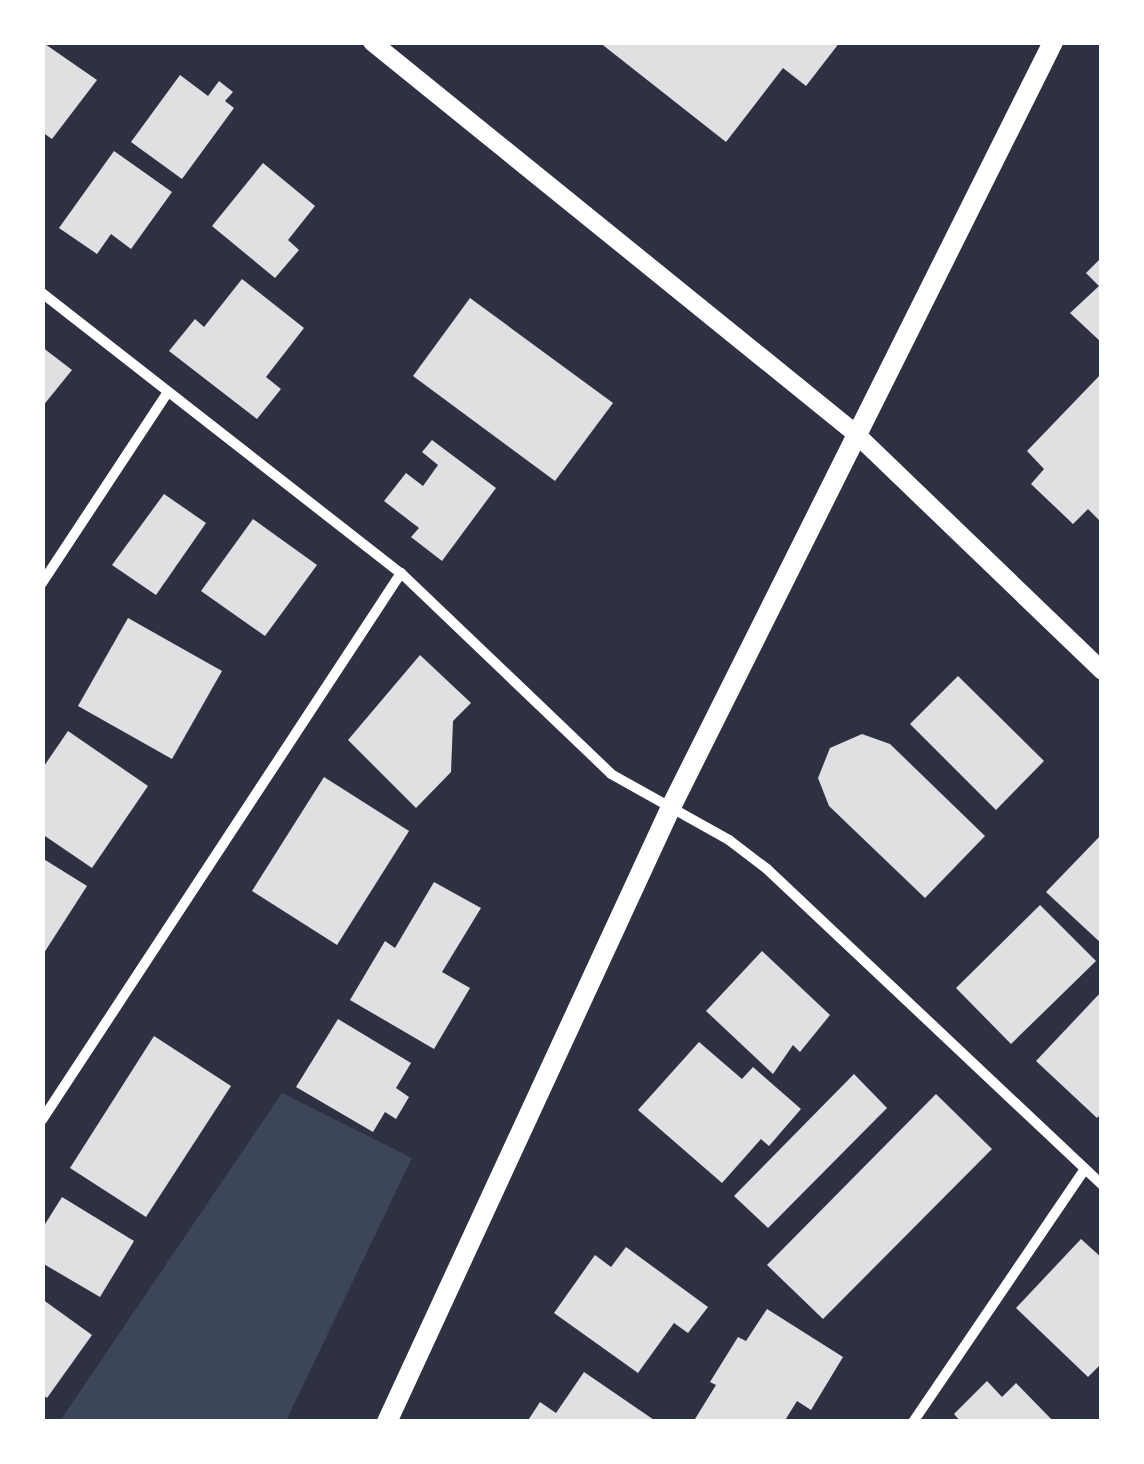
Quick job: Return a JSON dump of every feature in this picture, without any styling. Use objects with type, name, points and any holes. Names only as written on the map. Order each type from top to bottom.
[{"type":"main road","points":[[387,1422],[671,807],[1053,42]]},
{"type":"street","points":[[372,42],[855,434],[1102,671]]},
{"type":"street","points":[[42,292],[401,572],[611,774],[729,840],[767,869],[1102,1185]]},
{"type":"street","points":[[42,583],[168,392]]},
{"type":"street","points":[[42,1120],[401,572]]},
{"type":"street","points":[[913,1422],[1084,1169]]},
{"type":"shaded area","points":[[282,1093],[412,1158],[286,1421],[60,1421]]},
{"type":"building","points":[[42,42],[97,80],[52,139],[42,132]]},
{"type":"building","points":[[599,42],[840,42],[806,86],[783,68],[726,142]]},
{"type":"building","points":[[180,75],[208,96],[219,81],[233,92],[225,101],[234,108],[182,179],[131,142]]},
{"type":"building","points":[[114,151],[172,192],[131,249],[111,234],[97,254],[59,228]]},
{"type":"building","points":[[263,163],[315,206],[288,240],[299,250],[275,278],[212,226]]},
{"type":"building","points":[[1102,257],[1102,343],[1070,313],[1099,286],[1086,273]]},
{"type":"building","points":[[242,279],[304,328],[266,377],[281,389],[257,419],[169,351],[195,319],[204,327]]},
{"type":"building","points":[[470,298],[613,403],[555,481],[413,376]]},
{"type":"building","points":[[42,347],[72,370],[42,407]]},
{"type":"building","points":[[1102,373],[1102,523],[1088,509],[1073,524],[1031,484],[1044,469],[1027,451]]},
{"type":"building","points":[[432,440],[496,488],[442,561],[411,537],[419,528],[384,501],[406,473],[423,486],[438,465],[422,452]]},
{"type":"building","points":[[164,494],[206,523],[156,595],[112,565]]},
{"type":"building","points":[[253,519],[317,565],[265,636],[201,591]]},
{"type":"building","points":[[128,618],[222,671],[172,759],[78,706]]},
{"type":"building","points":[[420,655],[471,703],[453,721],[451,772],[416,808],[348,740]]},
{"type":"building","points":[[958,676],[1044,761],[996,810],[910,724]]},
{"type":"building","points":[[68,731],[148,786],[92,868],[42,834],[42,769]]},
{"type":"building","points":[[862,734],[890,744],[985,836],[925,898],[829,806],[818,778],[830,748]]},
{"type":"building","points":[[324,777],[409,831],[337,945],[252,891]]},
{"type":"building","points":[[1102,834],[1102,944],[1046,892]]},
{"type":"building","points":[[42,858],[87,886],[42,956]]},
{"type":"building","points":[[434,882],[481,908],[442,972],[470,988],[434,1049],[350,1000],[385,941],[395,948]]},
{"type":"building","points":[[1040,905],[1096,961],[1011,1044],[956,988]]},
{"type":"building","points":[[762,951],[830,1015],[800,1052],[793,1045],[773,1074],[706,1011]]},
{"type":"building","points":[[1102,991],[1102,1113],[1097,1118],[1036,1061]]},
{"type":"building","points":[[338,1019],[411,1063],[396,1088],[409,1097],[396,1119],[385,1112],[373,1132],[296,1087]]},
{"type":"building","points":[[154,1036],[231,1086],[146,1217],[70,1168]]},
{"type":"building","points":[[699,1042],[742,1079],[753,1067],[801,1109],[769,1146],[761,1139],[722,1183],[638,1110]]},
{"type":"building","points":[[854,1074],[887,1108],[768,1228],[734,1196]]},
{"type":"building","points":[[936,1094],[992,1149],[823,1319],[767,1265]]},
{"type":"building","points":[[62,1197],[134,1241],[100,1297],[42,1263],[42,1229]]},
{"type":"building","points":[[1081,1239],[1102,1258],[1102,1363],[1088,1377],[1016,1308]]},
{"type":"building","points":[[626,1247],[708,1307],[688,1333],[674,1323],[638,1373],[554,1313],[595,1255],[611,1267]]},
{"type":"building","points":[[42,1299],[92,1335],[47,1398],[42,1394]]},
{"type":"building","points":[[767,1309],[843,1357],[811,1410],[797,1401],[784,1422],[695,1419],[716,1385],[710,1382],[738,1337],[746,1341]]},
{"type":"building","points":[[584,1372],[657,1422],[527,1422],[540,1402],[556,1413]]},
{"type":"building","points":[[987,1381],[1002,1397],[1016,1383],[1054,1422],[961,1422],[954,1414]]}]
